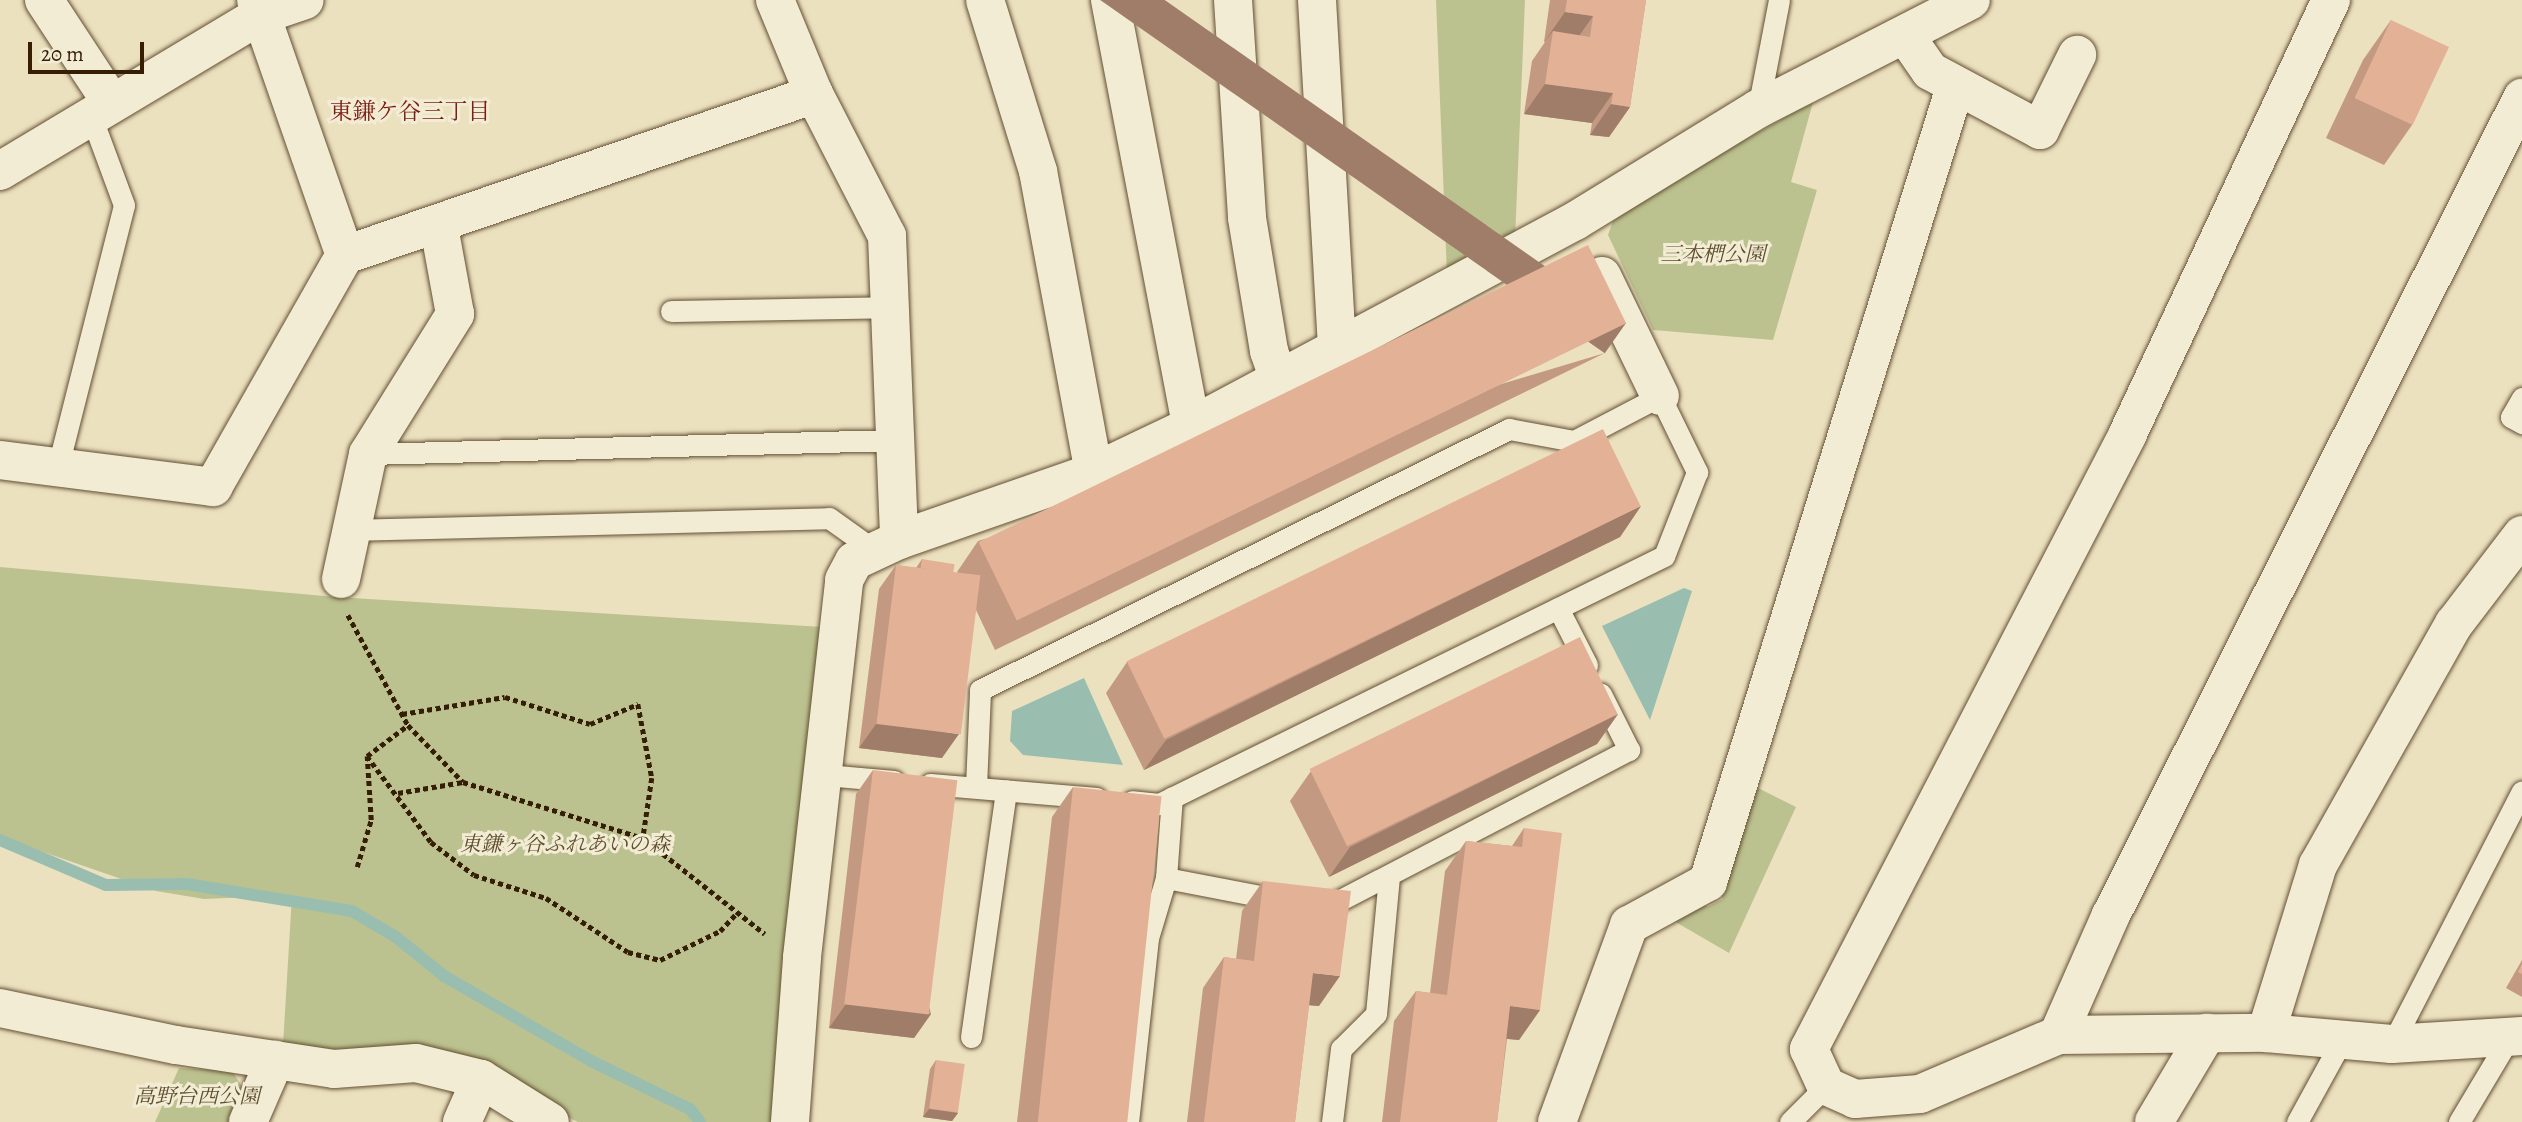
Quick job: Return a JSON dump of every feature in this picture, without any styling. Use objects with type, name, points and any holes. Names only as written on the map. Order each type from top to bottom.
[{"type":"street","points":[[44,0],[101,109]]},
{"type":"street","points":[[0,171],[258,8],[305,0]]},
{"type":"street","points":[[775,0],[814,94],[887,236],[895,440],[886,545]]},
{"type":"street","points":[[985,0],[1038,171],[1094,472]]},
{"type":"street","points":[[1110,0],[1191,426]]},
{"type":"street","points":[[1233,0],[1247,218],[1269,351],[1279,380]]},
{"type":"street","points":[[1317,0],[1336,348]]},
{"type":"street","points":[[2331,0],[2128,434],[1809,1049],[1826,1086],[1855,1100],[1920,1094],[2058,1035],[2266,1032],[2392,1044],[2515,1037]]},
{"type":"street","points":[[790,1122],[802,957],[844,580],[854,561],[886,545],[1094,472],[1191,426],[1575,221],[1758,109],[1905,35],[1956,5]]},
{"type":"street","points":[[258,8],[345,255]]},
{"type":"street","points":[[1905,35],[1930,71],[1955,87],[2040,130],[2077,55]]},
{"type":"street","points":[[1557,1122],[1629,925],[1708,882],[1955,87]]},
{"type":"street","points":[[0,460],[213,486],[345,255],[439,227],[814,94]]},
{"type":"street","points":[[2058,1035],[2111,915],[2522,98]]},
{"type":"street","points":[[1575,221],[1660,396]]},
{"type":"street","points":[[341,579],[348,530],[368,454],[455,314],[439,227]]},
{"type":"street","points":[[2266,1032],[2318,864],[2454,624],[2522,535]]},
{"type":"street","points":[[0,1008],[334,1069],[416,1063],[481,1079],[550,1122]]},
{"type":"street","points":[[2154,1122],[2207,1033]]},
{"type":"street","points":[[248,1122],[275,1060]]},
{"type":"street","points":[[462,1122],[481,1079]]},
{"type":"lane","points":[[1758,109],[1779,0]]},
{"type":"lane","points":[[58,466],[124,205],[101,109]]},
{"type":"lane","points":[[671,311],[890,307]]},
{"type":"lane","points":[[837,776],[976,788],[1159,803],[1172,797],[1664,556],[1697,472],[1660,396],[1574,441],[1509,429],[980,690],[976,788]]},
{"type":"lane","points":[[2522,398],[2511,417],[2522,423]]},
{"type":"lane","points":[[368,454],[895,440]]},
{"type":"lane","points":[[348,530],[829,518],[886,545]]},
{"type":"lane","points":[[1166,878],[1324,908],[1629,750],[1558,608]]},
{"type":"lane","points":[[971,1037],[1006,790]]},
{"type":"lane","points":[[2392,1044],[2522,791]]},
{"type":"lane","points":[[1128,1122],[1148,938],[1166,878],[1172,797]]},
{"type":"lane","points":[[1332,1122],[1340,1049],[1376,1014],[1389,876]]},
{"type":"lane","points":[[2459,1122],[2515,1037]]},
{"type":"lane","points":[[2297,1122],[2342,1040]]},
{"type":"lane","points":[[1790,1122],[1826,1086]]},
{"type":"path","points":[[341,579],[350,624],[408,725],[463,782]]},
{"type":"path","points":[[402,714],[505,697],[590,724],[638,704],[652,778],[643,838]]},
{"type":"path","points":[[367,756],[408,725]]},
{"type":"path","points":[[367,756],[398,793],[431,842],[474,875],[546,898],[628,952],[660,960],[720,931],[737,913]]},
{"type":"path","points":[[357,867],[371,820],[367,756]]},
{"type":"path","points":[[398,793],[463,782],[643,838],[769,937],[777,929]]},
{"type":"green space","points":[[1436,0],[1525,0],[1515,240],[1447,276]]},
{"type":"green space","name":"三本椚公園","points":[[1813,102],[1791,182],[1817,190],[1773,340],[1653,330],[1608,235],[1613,221],[1710,159]]},
{"type":"green space","name":"東鎌ヶ谷ふれあいの森","points":[[0,567],[336,597],[823,627],[775,1122],[578,1122],[417,1045],[340,1052],[283,1045],[292,895],[204,899],[156,891],[0,837]]},
{"type":"green space","points":[[1750,784],[1796,807],[1729,953],[1667,917],[1701,898],[1707,907],[1723,899],[1717,889]]},
{"type":"green space","name":"高野台西公園","points":[[179,1068],[232,1071],[243,1088],[229,1122],[155,1122]]},
{"type":"shaded area","points":[[1684,588],[1692,591],[1650,720],[1602,626]]},
{"type":"shaded area","points":[[1084,678],[1123,765],[1023,755],[1010,741],[1012,711]]},
{"type":"building","points":[[1567,0],[1646,0],[1630,107],[1611,104],[1613,93],[1545,84],[1553,31],[1590,37],[1593,16],[1565,12]]},
{"type":"building","points":[[2391,20],[2449,47],[2413,125],[2355,98]]},
{"type":"building","points":[[1588,245],[1626,323],[1017,620],[979,542]]},
{"type":"building","points":[[1603,429],[1641,506],[1164,739],[1127,661]]},
{"type":"building","points":[[922,559],[955,564],[953,573],[921,568]]},
{"type":"building","points":[[896,565],[980,575],[961,734],[877,724]]},
{"type":"building","points":[[1580,637],[1618,714],[1347,846],[1309,769]]},
{"type":"building","points":[[873,770],[957,780],[929,1015],[844,1004]]},
{"type":"building","points":[[1073,787],[1162,796],[1127,1122],[1038,1122]]},
{"type":"building","points":[[1524,828],[1562,833],[1540,1010],[1510,1006],[1497,1122],[1400,1122],[1416,991],[1447,995],[1466,841],[1522,847]]},
{"type":"building","points":[[1263,881],[1351,891],[1340,976],[1313,973],[1295,1122],[1204,1122],[1224,957],[1254,961]]},
{"type":"building","points":[[936,1060],[965,1064],[958,1113],[929,1109]]},
{"type":"waterway","points":[[0,840],[106,885],[187,884],[352,911],[396,937],[444,976],[591,1061],[690,1109],[700,1122]]},
{"type":"district","name":"東鎌ケ谷三丁目","points":[[410,112]]}]
